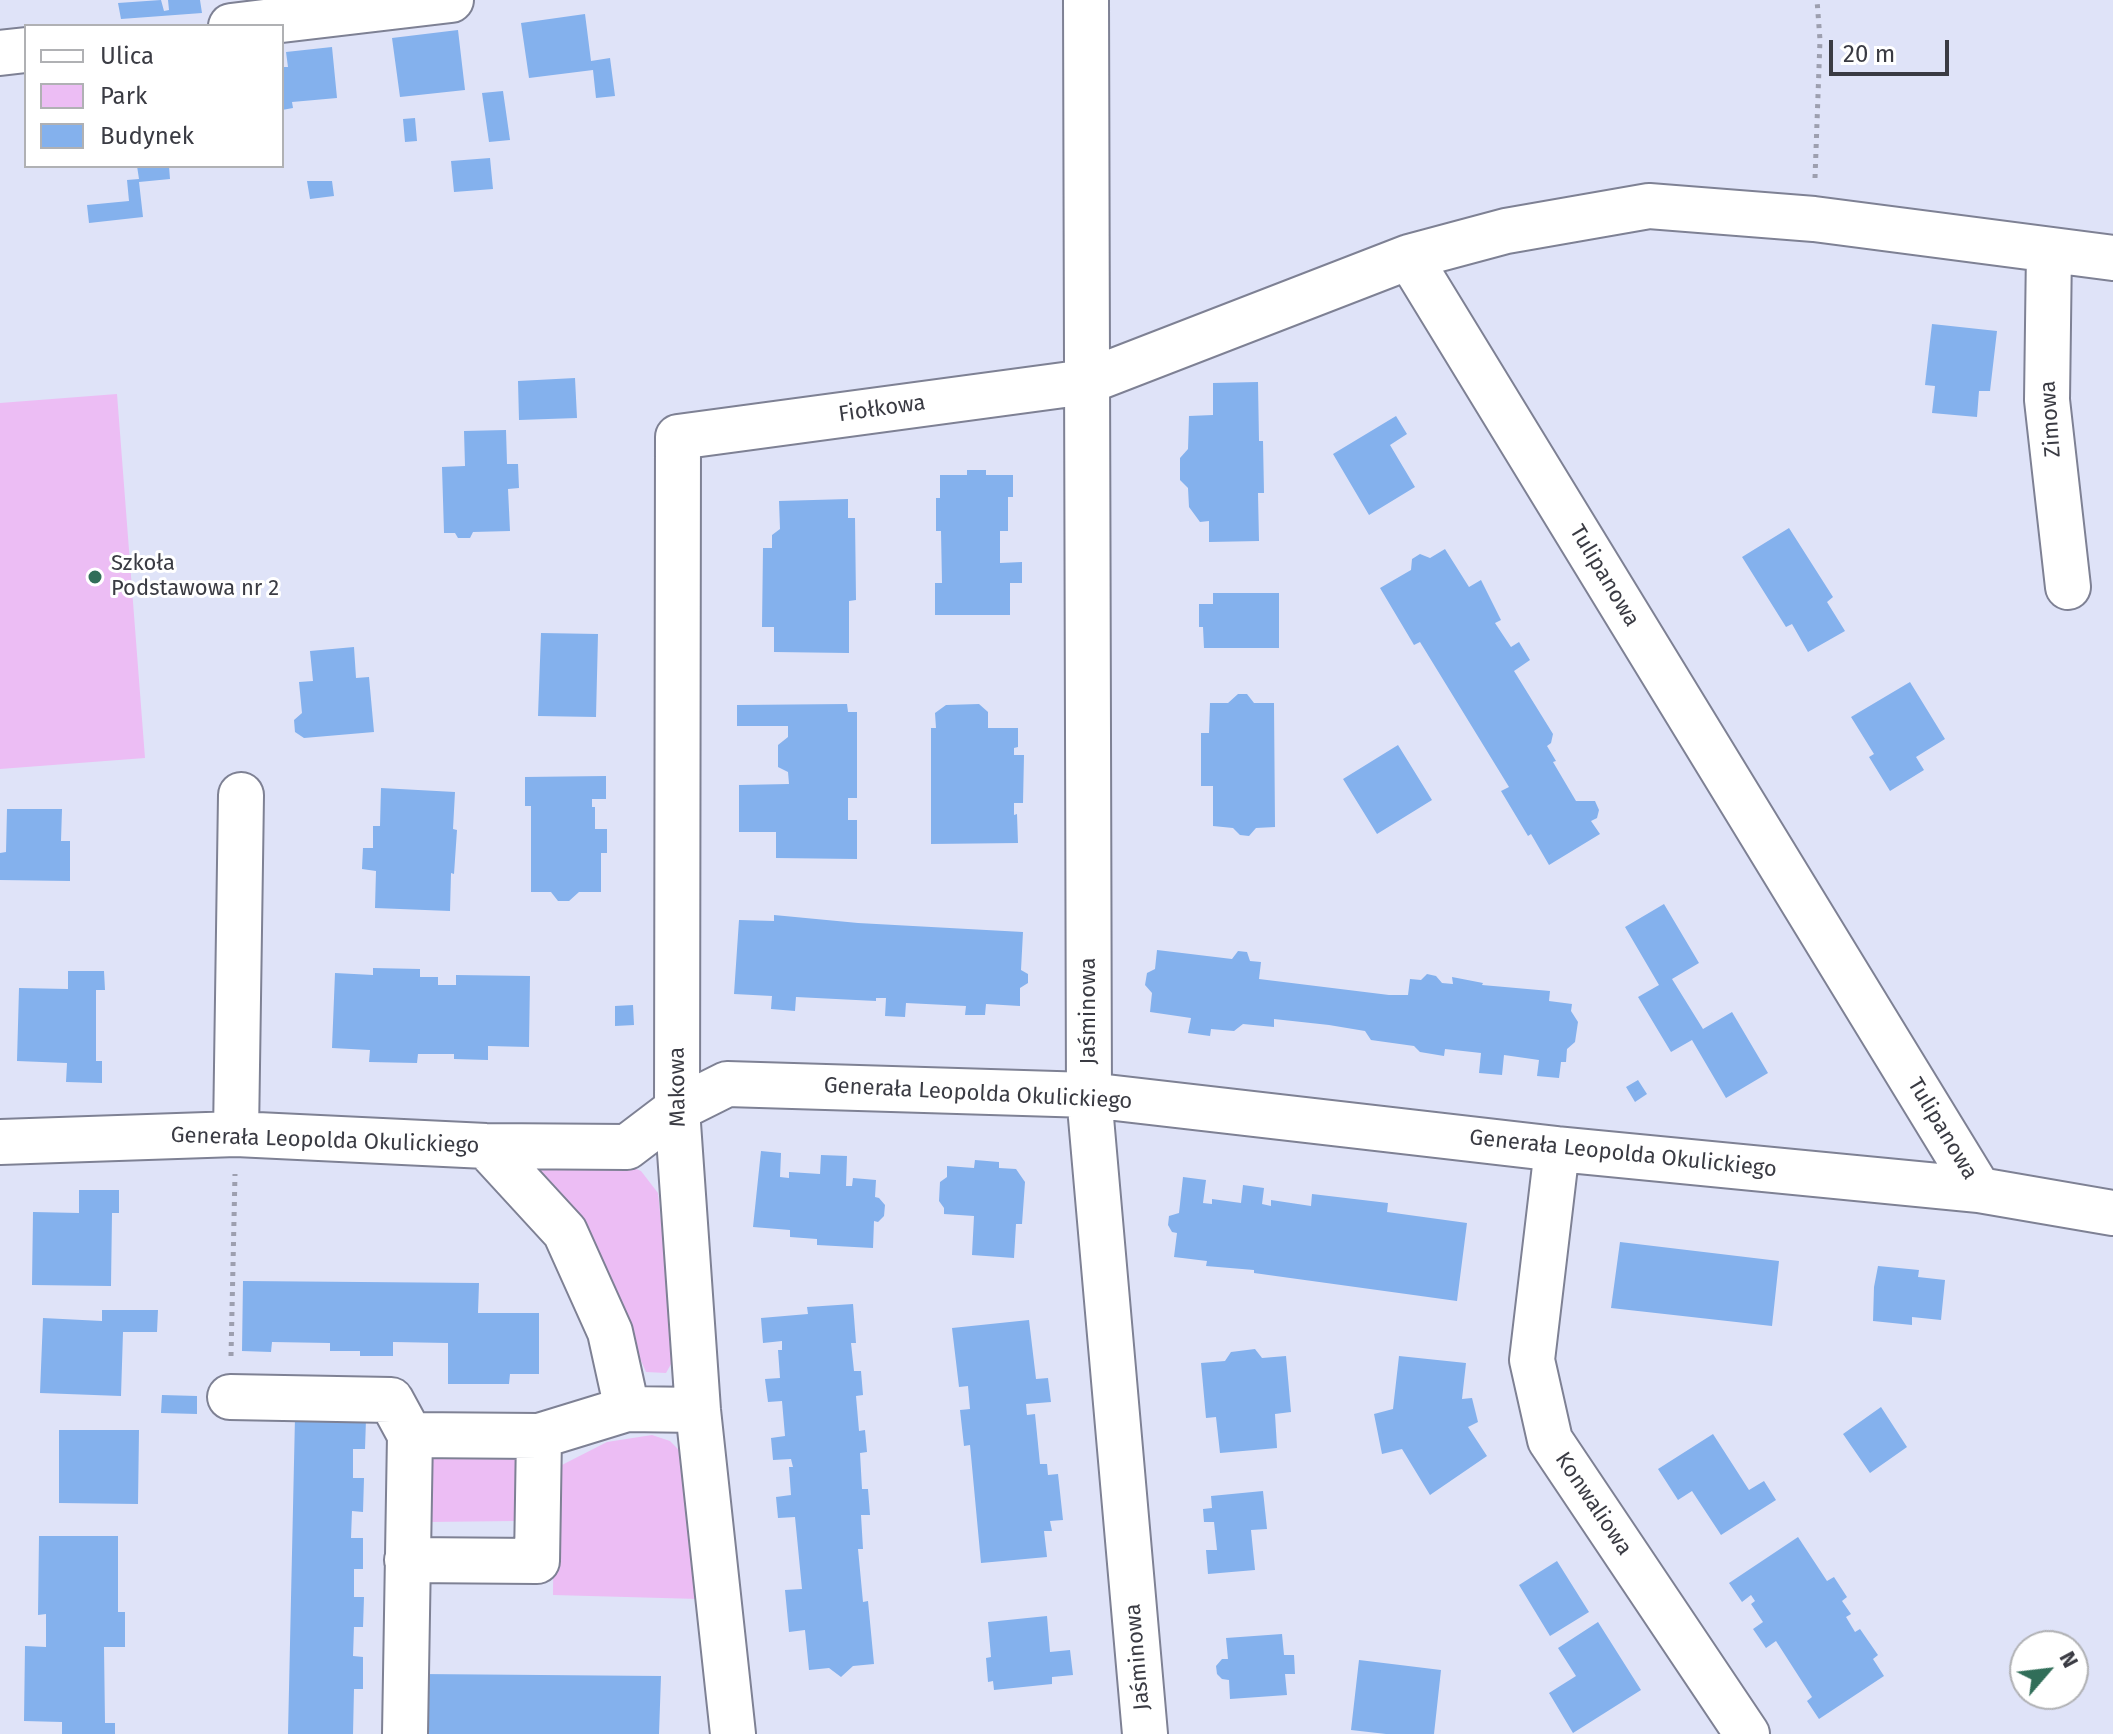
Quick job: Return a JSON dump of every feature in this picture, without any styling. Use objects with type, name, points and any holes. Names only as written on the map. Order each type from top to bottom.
[{"type":"street","points":[[248,24],[451,0]]},
{"type":"street","name":"Jaśminowa","points":[[1086,0],[1089,1095],[1145,1734]]},
{"type":"street","points":[[0,53],[24,50]]},
{"type":"street","points":[[1086,382],[1409,257],[1506,231],[1649,206],[1814,219],[2113,258]]},
{"type":"street","name":"Zimowa","points":[[2049,250],[2047,400],[2068,587]]},
{"type":"street","name":"Tulipanowa","points":[[1409,257],[1979,1190]]},
{"type":"street","name":"Fiołkowa","points":[[678,437],[1086,382]]},
{"type":"street","name":"Makowa","points":[[678,437],[677,1109],[698,1410],[733,1734]]},
{"type":"street","points":[[236,1134],[241,795]]},
{"type":"street","name":"Generała Leopolda Okulickiego","points":[[0,1142],[236,1134],[486,1146],[627,1147],[677,1109],[727,1084],[1089,1095],[1557,1149],[1979,1190],[2113,1213]]},
{"type":"street","points":[[486,1146],[565,1232],[610,1332],[627,1409]]},
{"type":"street","name":"Konwaliowa","points":[[1557,1149],[1532,1360],[1550,1440],[1734,1729]]},
{"type":"street","points":[[230,1397],[391,1400],[410,1435],[405,1734]]},
{"type":"street","points":[[410,1435],[539,1436],[627,1409],[698,1410]]},
{"type":"street","points":[[407,1560],[537,1561],[539,1436]]},
{"type":"path","points":[[1814,219],[1820,40],[1817,0]]},
{"type":"path","points":[[230,1397],[236,1134]]},
{"type":"green space","name":"Szkoła Podstawowa nr 2","points":[[117,394],[145,758],[0,769],[0,403]]},
{"type":"green space","points":[[531,1161],[619,1162],[641,1171],[658,1193],[675,1357],[666,1373],[646,1372],[585,1234]]},
{"type":"green space","points":[[652,1435],[670,1441],[682,1453],[699,1599],[553,1595],[554,1469],[607,1442]]},
{"type":"green space","points":[[518,1448],[524,1507],[515,1521],[428,1522],[425,1452]]},
{"type":"building","points":[[161,0],[164,11],[169,10],[168,0],[200,0],[202,13],[121,19],[118,3]]},
{"type":"building","points":[[585,14],[591,61],[610,58],[615,96],[596,98],[593,70],[529,78],[521,23]]},
{"type":"building","points":[[458,30],[465,90],[400,97],[392,38]]},
{"type":"building","points":[[332,47],[337,98],[292,102],[293,108],[284,110],[284,67],[288,67],[286,52]]},
{"type":"building","points":[[503,91],[510,140],[489,142],[482,93]]},
{"type":"building","points":[[415,118],[417,141],[405,142],[403,119]]},
{"type":"building","points":[[490,158],[493,189],[454,192],[451,161]]},
{"type":"building","points":[[137,168],[169,168],[170,179],[139,182],[143,217],[89,223],[87,205],[129,201],[127,180],[139,179]]},
{"type":"building","points":[[307,181],[332,181],[334,196],[310,199]]},
{"type":"building","points":[[1932,324],[1997,331],[1990,391],[1979,391],[1977,417],[1932,413],[1935,386],[1925,385]]},
{"type":"building","points":[[575,378],[577,418],[519,420],[518,381]]},
{"type":"building","points":[[1258,382],[1264,493],[1258,493],[1259,541],[1209,542],[1209,521],[1200,522],[1189,507],[1188,488],[1180,480],[1180,458],[1188,449],[1189,416],[1213,415],[1213,383]]},
{"type":"building","points":[[1396,416],[1407,434],[1390,445],[1415,487],[1369,515],[1333,454]]},
{"type":"building","points":[[506,430],[507,464],[518,464],[519,488],[508,489],[510,531],[473,532],[470,538],[444,533],[442,467],[465,466],[464,431]]},
{"type":"building","points":[[967,470],[986,470],[986,475],[1013,475],[1013,497],[1008,497],[1008,531],[1000,531],[1000,563],[1022,562],[1022,583],[1010,583],[1010,615],[935,615],[935,583],[942,583],[941,531],[936,531],[940,475],[967,475]]},
{"type":"building","points":[[848,499],[848,518],[855,518],[856,600],[849,601],[849,653],[774,652],[774,627],[762,627],[763,548],[772,548],[772,535],[780,529],[779,501]]},
{"type":"building","points":[[1789,528],[1833,597],[1827,602],[1845,631],[1808,652],[1792,624],[1786,627],[1742,557]]},
{"type":"building","points":[[1445,549],[1469,587],[1481,580],[1501,620],[1495,623],[1511,647],[1519,642],[1530,660],[1514,671],[1553,734],[1547,746],[1556,761],[1553,762],[1576,801],[1595,801],[1599,810],[1597,818],[1591,821],[1600,834],[1549,865],[1501,791],[1509,787],[1420,642],[1414,645],[1380,588],[1411,570],[1412,559],[1420,554],[1430,558]]},
{"type":"building","points":[[1213,593],[1279,593],[1279,648],[1204,648],[1203,627],[1199,627],[1199,604],[1213,604]]},
{"type":"building","points":[[541,633],[598,634],[596,717],[538,716]]},
{"type":"building","points":[[354,647],[356,678],[369,677],[374,732],[304,738],[295,732],[294,720],[302,713],[299,682],[313,681],[310,651]]},
{"type":"building","points":[[1910,682],[1945,739],[1916,757],[1924,770],[1890,791],[1869,757],[1874,754],[1851,717]]},
{"type":"building","points":[[1238,694],[1247,694],[1254,703],[1274,703],[1275,827],[1256,828],[1249,836],[1240,835],[1233,828],[1213,826],[1213,786],[1201,786],[1201,733],[1209,733],[1210,703],[1228,703]]},
{"type":"building","points":[[847,704],[848,712],[857,712],[857,798],[848,798],[848,820],[857,820],[857,859],[776,858],[776,832],[739,832],[739,785],[789,784],[788,772],[778,767],[778,745],[788,737],[788,726],[737,726],[737,705]]},
{"type":"building","points":[[979,704],[988,712],[988,728],[1018,728],[1018,747],[1014,748],[1014,755],[1024,755],[1023,803],[1014,803],[1018,843],[931,844],[931,728],[936,728],[935,713],[946,705]]},
{"type":"building","points":[[1398,745],[1432,800],[1377,834],[1343,779]]},
{"type":"building","points":[[606,776],[606,799],[592,799],[595,829],[607,829],[607,853],[601,853],[601,892],[579,892],[569,901],[558,901],[551,892],[531,892],[531,806],[525,806],[525,777]]},
{"type":"building","points":[[381,788],[455,792],[453,829],[457,830],[450,911],[375,908],[376,871],[362,869],[363,848],[373,848],[373,826],[380,826]]},
{"type":"building","points":[[7,809],[62,809],[61,841],[70,841],[70,881],[0,880],[0,853],[6,852]]},
{"type":"building","points":[[1664,904],[1699,963],[1672,979],[1703,1029],[1732,1012],[1768,1073],[1726,1098],[1692,1040],[1671,1052],[1638,997],[1659,985],[1625,927]]},
{"type":"building","points":[[774,915],[1023,932],[1021,970],[1028,974],[1028,983],[1020,988],[1020,1006],[986,1004],[985,1015],[965,1015],[966,1006],[906,1003],[905,1017],[885,1016],[886,998],[876,998],[876,1001],[796,997],[795,1011],[771,1009],[772,996],[734,994],[739,920],[774,921]]},
{"type":"building","points":[[1157,950],[1232,959],[1238,951],[1247,952],[1250,961],[1261,962],[1259,979],[1389,995],[1408,995],[1410,979],[1421,980],[1427,974],[1436,976],[1442,983],[1453,984],[1452,977],[1482,985],[1550,991],[1549,1001],[1572,1004],[1571,1011],[1578,1022],[1575,1042],[1567,1049],[1566,1062],[1561,1062],[1559,1078],[1537,1076],[1539,1060],[1504,1055],[1502,1075],[1479,1073],[1481,1053],[1445,1049],[1444,1056],[1420,1052],[1414,1046],[1371,1040],[1365,1031],[1329,1025],[1274,1019],[1274,1027],[1243,1024],[1234,1031],[1211,1029],[1210,1036],[1188,1033],[1191,1018],[1150,1012],[1152,993],[1145,985],[1147,973],[1155,969]]},
{"type":"building","points":[[373,968],[420,969],[420,977],[438,977],[438,985],[456,985],[456,975],[530,976],[529,1047],[488,1046],[488,1060],[454,1059],[454,1054],[418,1054],[417,1063],[369,1062],[370,1050],[332,1048],[335,973],[373,975]]},
{"type":"building","points":[[68,971],[104,971],[105,990],[96,990],[96,1061],[102,1061],[102,1083],[66,1082],[67,1063],[17,1061],[19,988],[68,989]]},
{"type":"building","points":[[633,1005],[634,1025],[615,1026],[615,1006]]},
{"type":"building","points":[[1638,1080],[1647,1094],[1635,1102],[1626,1087]]},
{"type":"building","points":[[761,1151],[781,1153],[780,1177],[789,1178],[789,1172],[820,1174],[821,1155],[847,1156],[846,1186],[852,1186],[853,1178],[876,1180],[875,1197],[885,1205],[884,1216],[878,1222],[874,1221],[873,1248],[817,1245],[817,1239],[790,1237],[790,1230],[753,1227]]},
{"type":"building","points":[[975,1160],[999,1162],[999,1168],[1016,1169],[1025,1182],[1022,1224],[1016,1224],[1014,1258],[972,1255],[974,1216],[944,1214],[939,1201],[940,1182],[947,1177],[947,1166],[974,1168]]},
{"type":"building","points":[[1183,1177],[1206,1180],[1203,1203],[1212,1204],[1212,1199],[1241,1203],[1243,1185],[1264,1188],[1262,1204],[1271,1206],[1271,1200],[1311,1206],[1312,1194],[1388,1203],[1387,1212],[1467,1223],[1457,1301],[1254,1273],[1254,1270],[1206,1266],[1207,1261],[1174,1257],[1177,1233],[1172,1232],[1168,1225],[1169,1216],[1179,1213]]},
{"type":"building","points":[[79,1190],[119,1190],[119,1213],[112,1213],[111,1286],[32,1285],[33,1212],[79,1213]]},
{"type":"building","points":[[1620,1242],[1779,1261],[1772,1326],[1611,1308]]},
{"type":"building","points":[[1878,1266],[1919,1270],[1918,1277],[1945,1280],[1941,1320],[1912,1317],[1912,1325],[1873,1321]]},
{"type":"building","points":[[243,1281],[479,1283],[478,1313],[539,1313],[539,1374],[510,1374],[509,1384],[448,1384],[448,1343],[393,1342],[393,1356],[360,1356],[360,1351],[330,1351],[330,1343],[272,1342],[271,1352],[242,1351]]},
{"type":"building","points":[[853,1304],[856,1343],[851,1343],[854,1371],[861,1371],[863,1395],[856,1396],[859,1431],[865,1430],[867,1452],[860,1453],[862,1489],[868,1489],[870,1515],[861,1515],[863,1549],[858,1549],[863,1602],[868,1601],[874,1664],[853,1666],[841,1677],[829,1668],[809,1670],[805,1630],[789,1632],[785,1590],[802,1589],[795,1517],[778,1518],[776,1497],[791,1495],[789,1467],[793,1467],[791,1459],[773,1460],[771,1438],[785,1436],[782,1401],[768,1402],[765,1379],[780,1378],[778,1350],[782,1350],[782,1341],[763,1343],[761,1318],[808,1314],[807,1307]]},
{"type":"building","points":[[102,1310],[158,1310],[157,1332],[123,1332],[121,1396],[40,1393],[43,1318],[102,1321]]},
{"type":"building","points":[[1029,1320],[1036,1379],[1048,1378],[1051,1402],[1026,1404],[1027,1415],[1035,1414],[1040,1464],[1047,1464],[1048,1475],[1058,1474],[1063,1520],[1050,1521],[1052,1531],[1044,1531],[1047,1557],[981,1563],[970,1445],[964,1446],[960,1410],[970,1409],[968,1386],[959,1387],[952,1328]]},
{"type":"building","points":[[1255,1349],[1262,1358],[1286,1356],[1291,1412],[1275,1414],[1277,1448],[1220,1453],[1216,1417],[1206,1418],[1201,1363],[1225,1361],[1231,1352]]},
{"type":"building","points":[[1399,1356],[1466,1363],[1462,1399],[1472,1398],[1478,1422],[1468,1427],[1487,1456],[1430,1495],[1402,1449],[1382,1454],[1374,1414],[1393,1409]]},
{"type":"building","points":[[162,1395],[197,1396],[197,1414],[161,1413]]},
{"type":"building","points":[[1881,1407],[1907,1447],[1870,1473],[1843,1434]]},
{"type":"building","points":[[295,1417],[366,1419],[365,1449],[353,1449],[353,1478],[364,1478],[363,1512],[352,1511],[351,1538],[363,1538],[363,1569],[354,1569],[354,1597],[364,1597],[363,1627],[354,1627],[353,1656],[363,1657],[363,1689],[354,1689],[353,1734],[288,1734]]},
{"type":"building","points":[[59,1430],[139,1430],[138,1504],[59,1503]]},
{"type":"building","points":[[1713,1434],[1749,1490],[1764,1481],[1776,1500],[1721,1535],[1692,1491],[1678,1500],[1658,1469]]},
{"type":"building","points":[[1263,1491],[1267,1529],[1251,1530],[1255,1570],[1208,1574],[1206,1550],[1217,1550],[1214,1522],[1204,1522],[1203,1509],[1212,1508],[1211,1496]]},
{"type":"building","points":[[39,1536],[118,1536],[118,1612],[125,1612],[125,1647],[104,1647],[105,1723],[115,1723],[115,1734],[62,1734],[62,1722],[24,1721],[25,1646],[46,1647],[46,1614],[38,1615]]},
{"type":"building","points":[[1798,1537],[1827,1581],[1834,1577],[1847,1597],[1842,1601],[1851,1614],[1846,1617],[1855,1632],[1860,1629],[1878,1655],[1873,1659],[1884,1676],[1819,1719],[1807,1701],[1812,1697],[1776,1641],[1766,1648],[1753,1629],[1763,1622],[1751,1604],[1755,1601],[1751,1595],[1742,1602],[1729,1583]]},
{"type":"building","points":[[1557,1561],[1589,1612],[1550,1636],[1519,1585]]},
{"type":"building","points":[[1047,1616],[1050,1652],[1070,1650],[1073,1675],[1052,1677],[1052,1684],[994,1690],[993,1681],[988,1682],[986,1658],[991,1657],[988,1622]]},
{"type":"building","points":[[1598,1622],[1641,1690],[1573,1733],[1549,1693],[1576,1676],[1558,1648]]},
{"type":"building","points":[[1282,1634],[1284,1655],[1294,1655],[1295,1674],[1285,1674],[1287,1695],[1230,1699],[1229,1680],[1217,1674],[1216,1666],[1222,1659],[1228,1659],[1226,1638]]},
{"type":"building","points":[[1359,1660],[1441,1670],[1434,1734],[1351,1730]]},
{"type":"building","points":[[421,1674],[661,1676],[659,1734],[422,1734]]},
{"type":"place","name":"Szkoła Podstawowa nr 2","points":[[95,577]]}]
